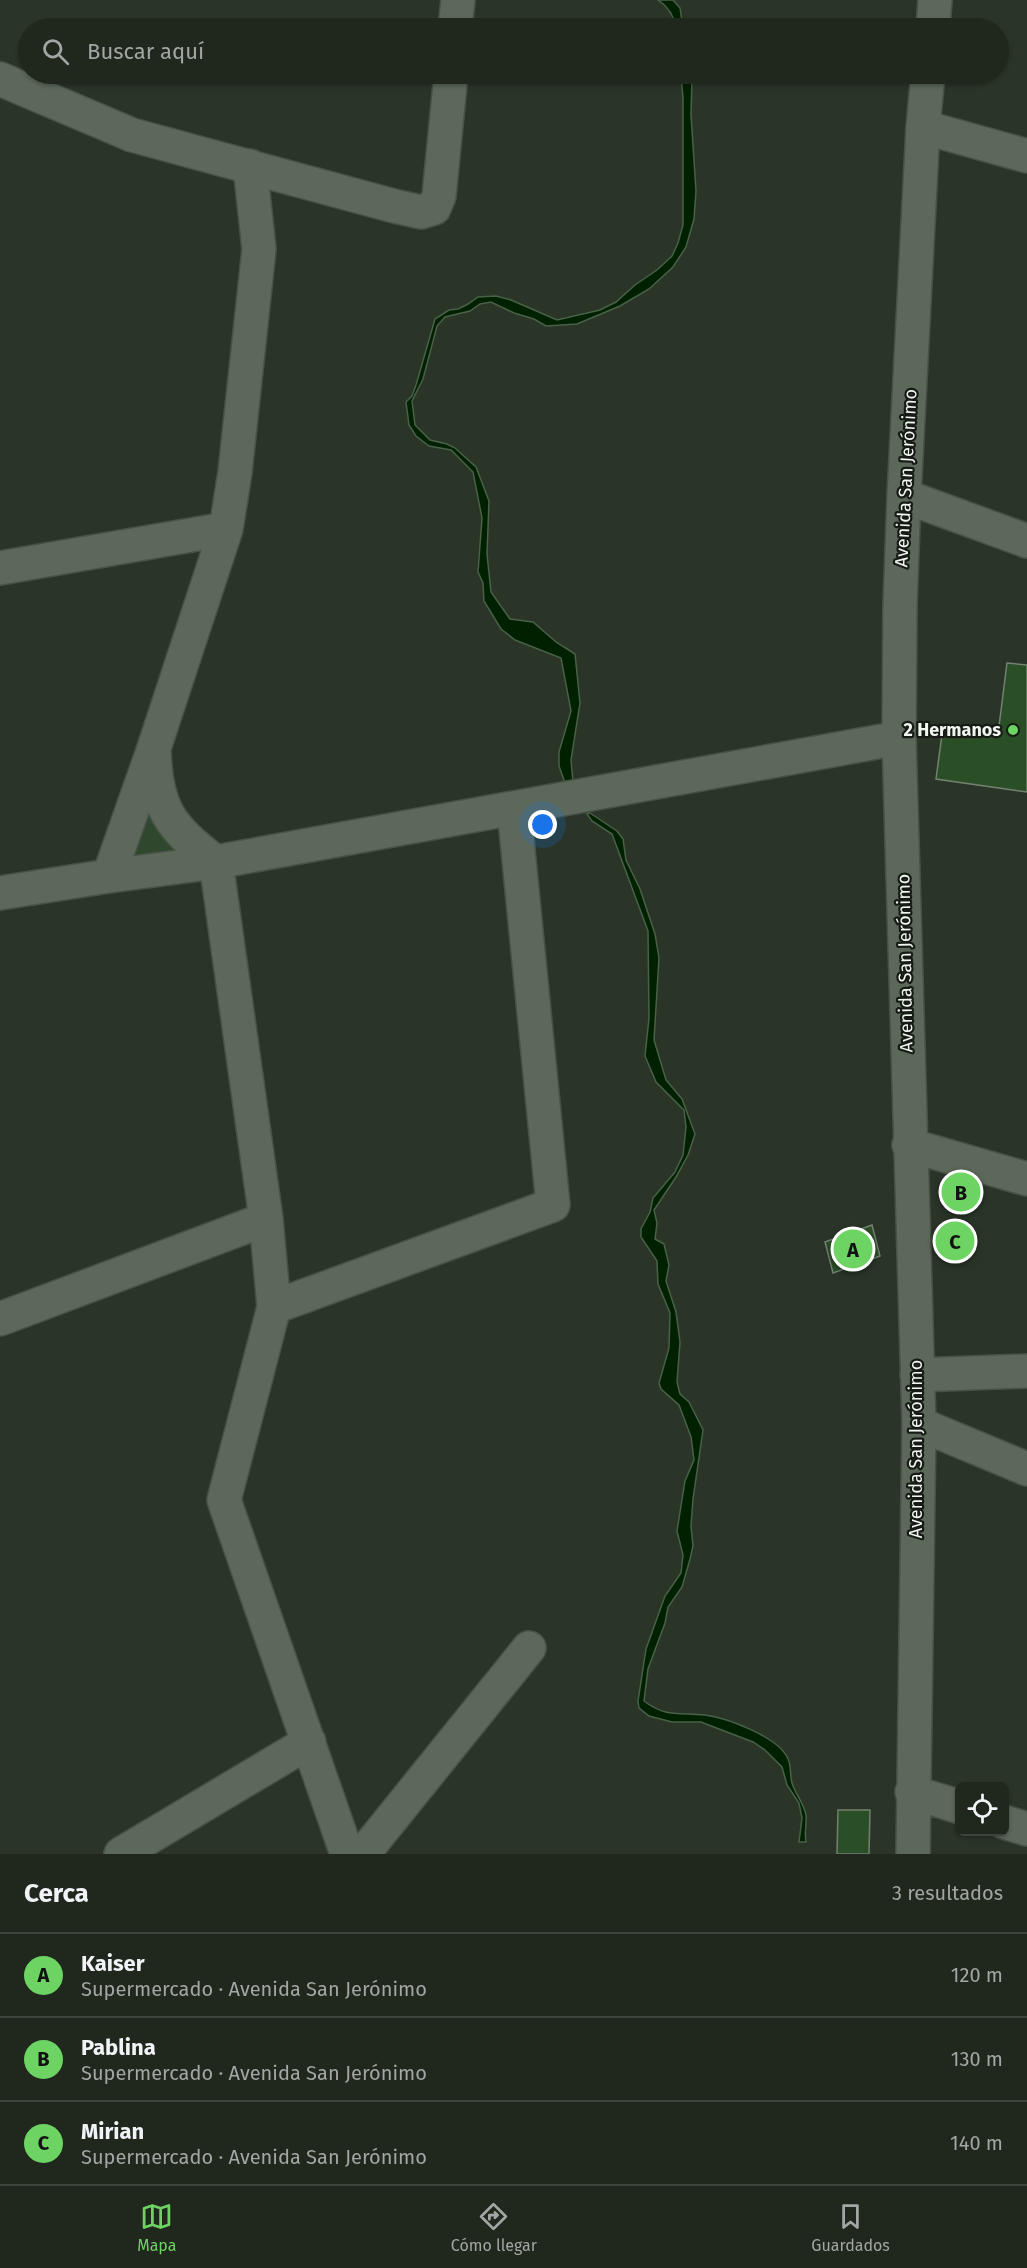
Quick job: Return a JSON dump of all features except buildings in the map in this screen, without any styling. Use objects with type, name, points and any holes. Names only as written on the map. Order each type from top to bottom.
[{"type":"street","points":[[456,18],[458,0]]},
{"type":"street","points":[[934,18],[935,0]]},
{"type":"street","points":[[0,79],[132,135],[421,212],[434,208],[439,196],[450,84]]},
{"type":"street","name":"Avenida San Jerónimo","points":[[913,1854],[918,1424],[899,738],[900,606],[923,127],[927,84]]},
{"type":"street","points":[[923,127],[1027,156]]},
{"type":"street","points":[[109,876],[226,529],[235,472],[259,249],[250,166]]},
{"type":"street","points":[[904,496],[1027,541]]},
{"type":"street","points":[[0,568],[226,529]]},
{"type":"street","points":[[0,893],[216,862],[899,738]]},
{"type":"street","points":[[154,748],[154,773],[159,797],[170,820],[193,846],[216,862],[266,1219],[274,1307],[224,1500],[347,1854]]},
{"type":"street","points":[[274,1307],[553,1205],[514,809]]},
{"type":"street","points":[[909,1144],[1027,1179]]},
{"type":"street","points":[[0,1318],[266,1219]]},
{"type":"street","points":[[917,1375],[1027,1371]]},
{"type":"street","points":[[918,1424],[1027,1469]]},
{"type":"street","points":[[363,1854],[529,1648]]},
{"type":"street","points":[[121,1854],[309,1742]]},
{"type":"street","points":[[912,1792],[955,1805]]},
{"type":"street","points":[[1009,1822],[1027,1829]]},
{"type":"shaded area","points":[[658,0],[673,0],[680,8],[682,18],[673,18]]},
{"type":"shaded area","points":[[682,84],[692,84],[691,115],[696,191],[694,219],[686,247],[673,267],[649,289],[620,306],[577,324],[546,326],[491,302],[480,304],[470,311],[445,317],[437,326],[423,379],[412,401],[415,425],[430,440],[455,448],[476,467],[489,501],[487,554],[491,592],[510,619],[533,622],[556,642],[575,654],[580,703],[571,760],[573,782],[565,783],[559,766],[559,752],[571,711],[561,658],[515,640],[501,629],[484,601],[483,583],[478,572],[482,518],[473,472],[451,450],[429,446],[416,436],[409,425],[406,402],[412,396],[416,385],[435,319],[449,310],[458,309],[478,297],[496,296],[557,320],[600,310],[616,302],[672,256],[683,225]]},
{"type":"shaded area","points":[[146,796],[190,854],[132,862],[126,855]]},
{"type":"shaded area","points":[[590,813],[617,831],[623,839],[626,860],[640,889],[655,934],[659,958],[654,1040],[666,1080],[682,1099],[695,1134],[688,1155],[654,1210],[657,1223],[655,1239],[664,1244],[669,1265],[666,1281],[676,1312],[680,1342],[677,1382],[680,1394],[689,1402],[703,1430],[693,1499],[691,1526],[693,1546],[682,1587],[668,1607],[665,1623],[648,1669],[644,1701],[666,1712],[705,1715],[726,1720],[764,1736],[774,1743],[788,1759],[792,1783],[805,1811],[806,1842],[799,1842],[802,1818],[799,1803],[787,1785],[782,1767],[765,1750],[753,1742],[701,1722],[672,1722],[649,1716],[639,1708],[638,1701],[646,1649],[665,1596],[681,1573],[683,1555],[677,1531],[685,1481],[694,1460],[691,1437],[679,1405],[661,1389],[659,1383],[669,1348],[670,1313],[658,1284],[657,1261],[641,1237],[641,1229],[650,1212],[653,1198],[675,1172],[683,1155],[686,1127],[684,1110],[656,1082],[645,1056],[649,1018],[648,931],[612,834],[592,821],[587,814]]},
{"type":"place","name":"2 Hermanos","points":[[1013,730]]},
{"type":"place","name":"Pablina","points":[[961,1192]]},
{"type":"place","name":"Mirian","points":[[955,1241]]},
{"type":"place","name":"Kaiser","points":[[853,1249]]}]
